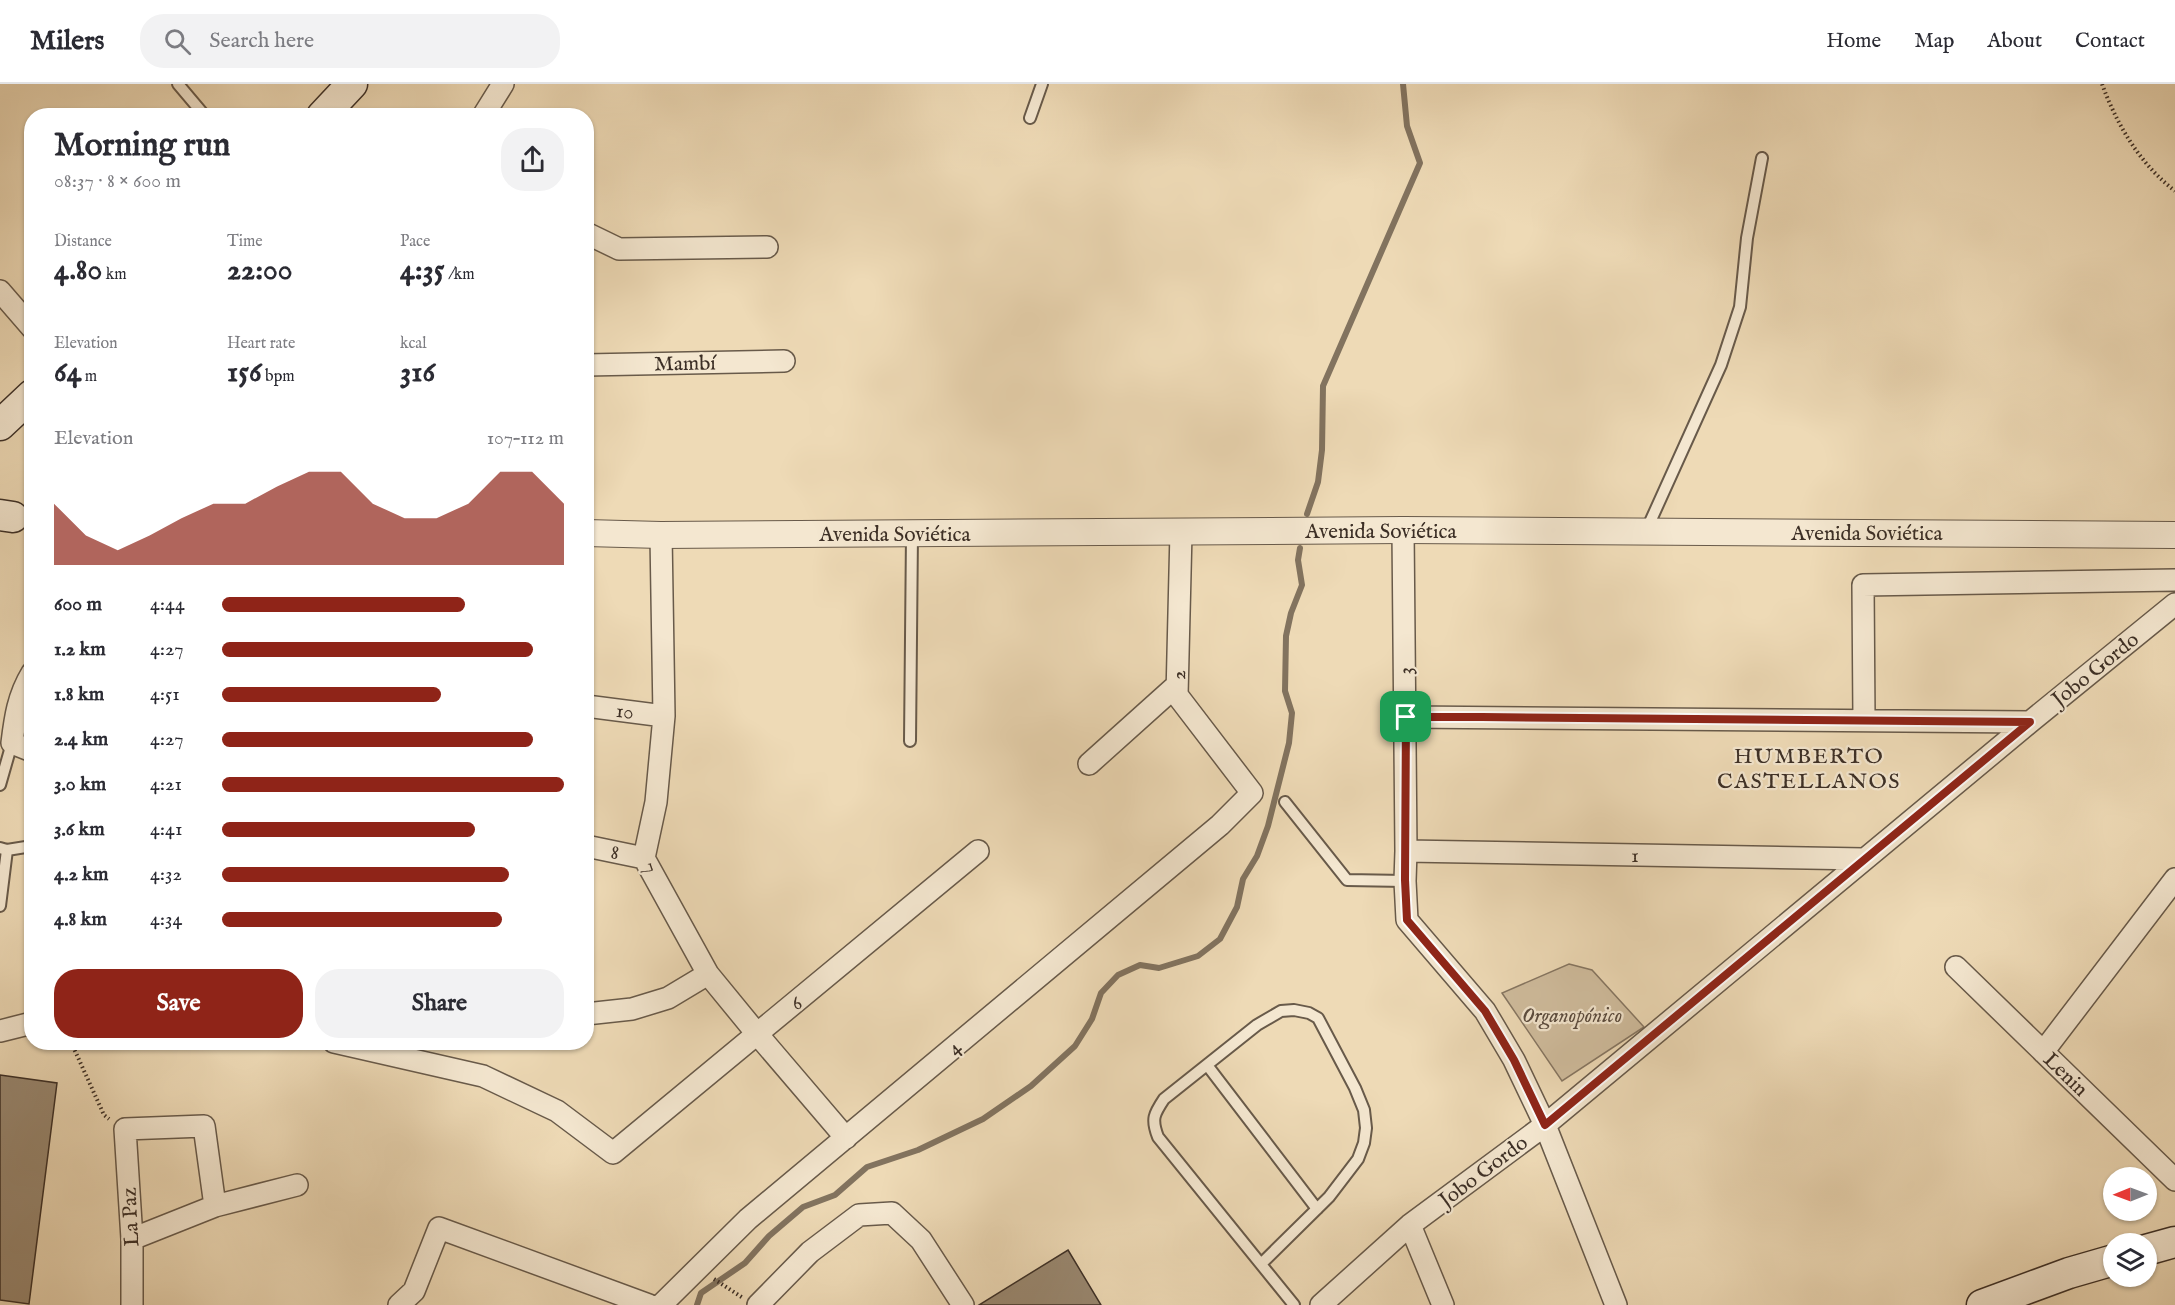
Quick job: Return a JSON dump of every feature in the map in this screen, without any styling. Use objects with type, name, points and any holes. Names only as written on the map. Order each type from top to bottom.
[{"type":"main road","points":[[330,108],[352,84]]},
{"type":"main road","points":[[0,425],[24,402]]},
{"type":"main road","points":[[2157,1247],[2175,1242]]},
{"type":"main road","points":[[1982,1305],[2069,1273],[2103,1263]]},
{"type":"street","points":[[494,108],[503,84]]},
{"type":"street","points":[[594,237],[619,249],[767,247]]},
{"type":"street","points":[[0,291],[24,319]]},
{"type":"street","name":"Mambí","points":[[594,364],[784,360]]},
{"type":"street","name":"Avenida Soviética","points":[[594,533],[661,535],[1403,530],[2175,535]]},
{"type":"street","name":"3","points":[[1403,530],[1407,920],[1485,1011],[1514,1060],[1545,1125]]},
{"type":"street","name":"2","points":[[1181,532],[1177,695],[1252,793]]},
{"type":"street","name":"7","points":[[661,535],[664,716],[656,802],[645,858],[708,974],[846,1138]]},
{"type":"street","points":[[1864,720],[1863,585],[2175,580]]},
{"type":"street","name":"Jobo Gordo","points":[[1321,1305],[1410,1225],[1545,1125],[2175,604]]},
{"type":"street","points":[[24,685],[16,706],[12,743],[24,748]]},
{"type":"street","points":[[1089,764],[1177,685]]},
{"type":"street","name":"10","points":[[594,707],[664,716]]},
{"type":"street","points":[[1406,717],[2030,722]]},
{"type":"street","name":"4","points":[[661,1305],[748,1219],[1211,833],[1252,793]]},
{"type":"street","name":"8","points":[[594,848],[645,858]]},
{"type":"street","name":"6","points":[[369,1050],[483,1076],[557,1111],[613,1153],[978,851]]},
{"type":"street","name":"1","points":[[1406,851],[1864,859]]},
{"type":"street","points":[[2043,1052],[2175,879]]},
{"type":"street","name":"Lenin","points":[[1956,967],[2175,1180]]},
{"type":"street","points":[[594,1013],[632,1010],[668,998],[708,974]]},
{"type":"street","points":[[0,1031],[24,1025]]},
{"type":"street","points":[[1545,1125],[1616,1305]]},
{"type":"street","points":[[125,1129],[204,1126],[216,1206]]},
{"type":"street","name":"La Paz","points":[[125,1129],[132,1239],[132,1305]]},
{"type":"street","points":[[132,1239],[216,1206],[297,1185]]},
{"type":"street","points":[[758,1305],[810,1252],[859,1215],[892,1213],[921,1239],[963,1305]]},
{"type":"street","points":[[1410,1225],[1443,1305]]},
{"type":"street","points":[[399,1305],[414,1291],[439,1228],[649,1305]]},
{"type":"lane","points":[[178,84],[198,108]]},
{"type":"lane","points":[[1030,118],[1042,84]]},
{"type":"lane","points":[[1646,532],[1720,365],[1740,307],[1747,238],[1762,158]]},
{"type":"lane","points":[[910,741],[912,534]]},
{"type":"lane","points":[[0,785],[12,743]]},
{"type":"lane","points":[[1285,802],[1347,880],[1405,880]]},
{"type":"lane","points":[[0,906],[3,849],[24,847]]},
{"type":"lane","points":[[1261,1264],[1329,1197],[1358,1160],[1364,1143],[1366,1128],[1364,1110],[1355,1088],[1318,1018],[1302,1011],[1281,1011],[1257,1025],[1164,1099],[1156,1112],[1153,1124],[1158,1137],[1294,1305]]},
{"type":"lane","points":[[1207,1065],[1317,1209]]},
{"type":"path","points":[[2102,84],[2113,113],[2137,152],[2175,191]]},
{"type":"path","points":[[75,1050],[104,1115],[125,1129]]},
{"type":"green space","name":"Organopónico","points":[[1569,964],[1592,970],[1644,1027],[1562,1081],[1502,993]]},
{"type":"building","points":[[0,1075],[57,1083],[29,1304],[0,1300]]},
{"type":"building","points":[[1068,1250],[1101,1305],[979,1305]]},
{"type":"waterway","points":[[1307,514],[1318,482],[1322,450],[1323,386],[1420,163],[1407,126],[1403,84]]},
{"type":"waterway","points":[[697,1305],[701,1293],[745,1263],[769,1236],[803,1207],[835,1195],[867,1167],[918,1150],[983,1119],[1031,1086],[1075,1046],[1092,1019],[1101,993],[1118,975],[1140,965],[1159,968],[1198,956],[1220,939],[1237,907],[1243,879],[1257,856],[1268,826],[1289,743],[1292,713],[1285,691],[1286,636],[1291,613],[1302,585],[1298,560],[1300,548]]},
{"type":"district","name":"HUMBERTO CASTELLANOS","points":[[1809,768]]},
{"type":"route","points":[[1406,717],[2030,722],[1864,859],[1754,954],[1545,1125],[1514,1060],[1485,1011],[1407,920],[1405,880],[1406,717]]}]
